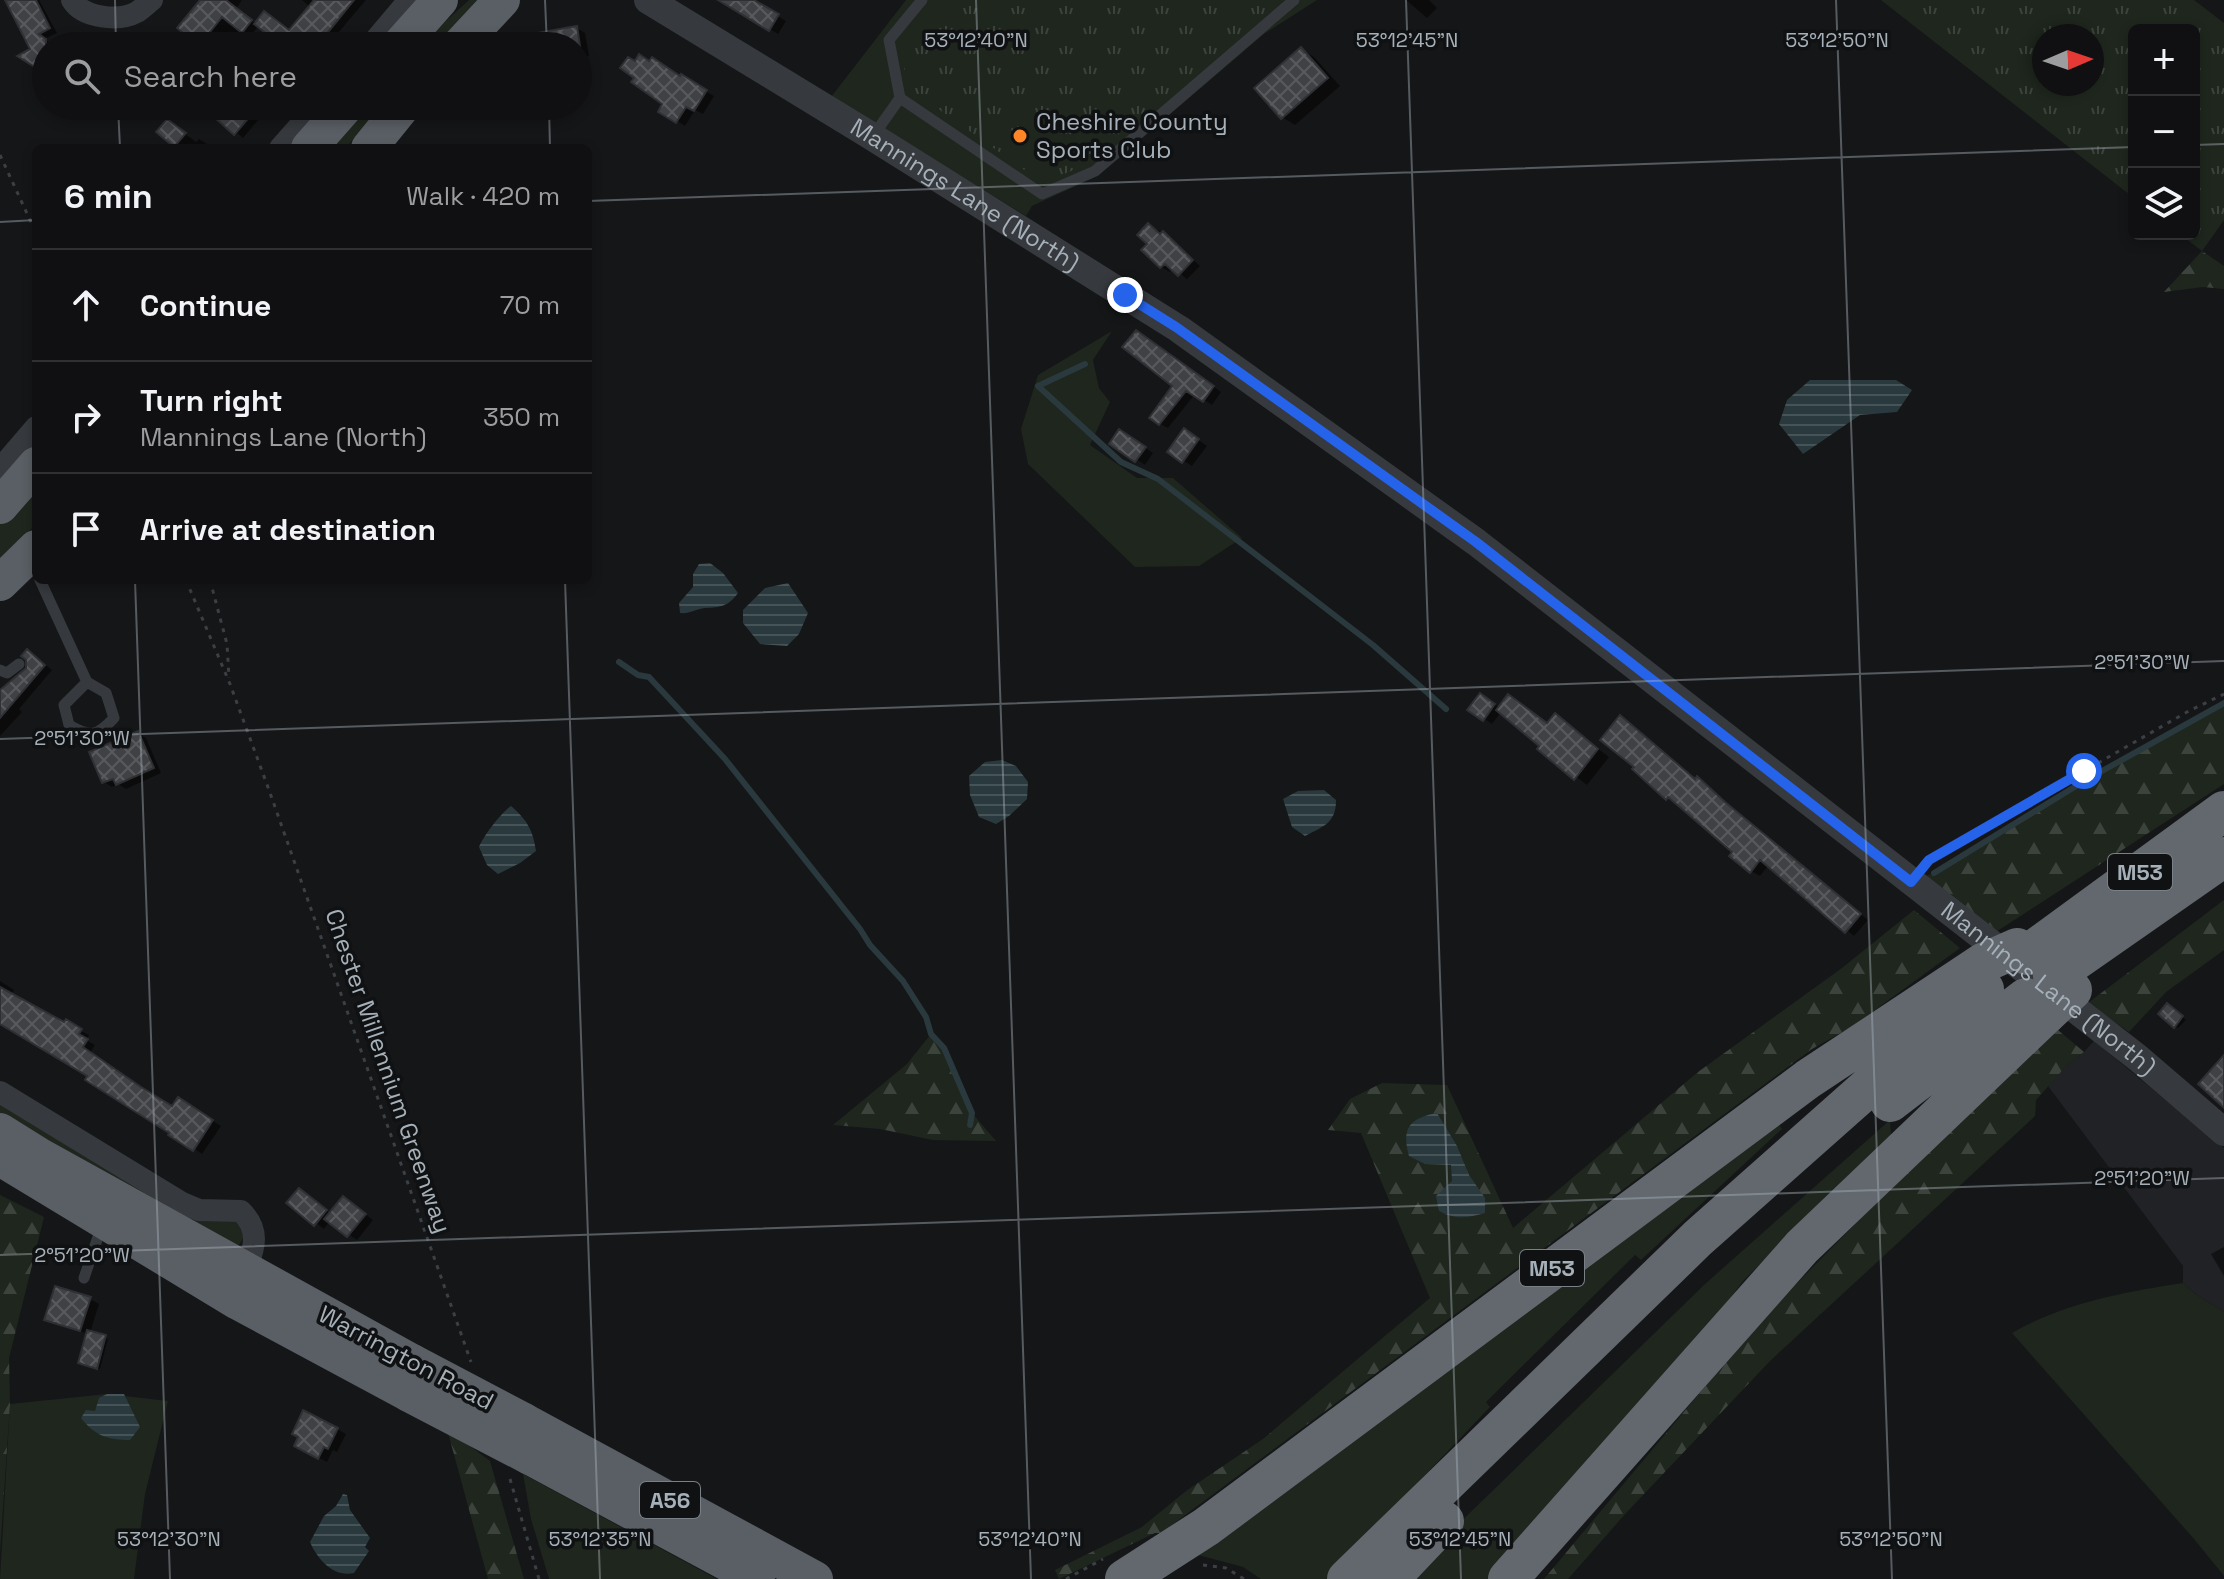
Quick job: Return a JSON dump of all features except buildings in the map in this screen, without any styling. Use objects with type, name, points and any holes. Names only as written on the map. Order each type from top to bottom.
[{"type":"highway","points":[[414,32],[440,0]]},
{"type":"highway","points":[[472,32],[502,0]]},
{"type":"highway","points":[[313,144],[334,120]]},
{"type":"highway","points":[[372,144],[392,120]]},
{"type":"highway","points":[[0,506],[32,470]]},
{"type":"highway","points":[[0,583],[32,563]]},
{"type":"highway","name":"M53","points":[[1389,1579],[1551,1410],[1672,1293],[1827,1153],[1917,1080],[2031,973],[2224,811]]},
{"type":"highway","name":"M53","points":[[1125,1579],[1206,1527],[1808,1079],[2031,973],[2136,917],[2224,857]]},
{"type":"highway","name":"M53","points":[[1347,1579],[1698,1238],[1893,1065],[2031,973]]},
{"type":"highway","name":"M53","points":[[1508,1579],[1802,1247],[2031,973]]},
{"type":"highway","name":"Warrington Road","points":[[0,1131],[246,1270],[410,1378],[520,1468],[757,1579]]},
{"type":"highway","name":"Warrington Road","points":[[0,1158],[238,1302],[410,1378],[524,1421],[815,1579]]},
{"type":"street","points":[[72,0],[92,14],[117,17],[136,13],[152,0]]},
{"type":"street","points":[[382,32],[409,0]]},
{"type":"street","points":[[419,32],[457,0]]},
{"type":"street","name":"Mannings Lane (North)","points":[[648,0],[1176,327],[1463,533],[2138,1058],[2224,1132]]},
{"type":"street","points":[[284,144],[305,120]]},
{"type":"street","points":[[0,469],[32,432]]},
{"type":"street","points":[[0,1092],[182,1203],[199,1210],[241,1211],[256,1238],[246,1270]]},
{"type":"lane","points":[[922,0],[889,40],[900,98],[1042,194],[1095,171],[1294,0]]},
{"type":"lane","points":[[873,137],[900,98]]},
{"type":"lane","points":[[44,584],[87,682],[106,693],[114,718],[100,733],[83,734],[69,725],[64,705],[87,682]]},
{"type":"lane","points":[[0,670],[7,673],[19,664]]},
{"type":"lane","points":[[84,1278],[104,1221]]},
{"type":"path","points":[[0,155],[32,224]]},
{"type":"path","name":"Chester Millennium Greenway","points":[[188,584],[230,684],[476,1374]]},
{"type":"path","points":[[211,584],[227,644],[230,684]]},
{"type":"path","points":[[1911,882],[1929,860],[2187,712],[2224,694]]},
{"type":"path","points":[[520,1468],[539,1579]]},
{"type":"path","points":[[1196,1564],[1226,1568],[1244,1579]]},
{"type":"shaded area","points":[[1810,380],[1896,380],[1912,390],[1897,412],[1860,415],[1803,454],[1779,424],[1787,400]]},
{"type":"shaded area","points":[[710,563],[723,573],[738,593],[723,605],[680,613],[679,603],[693,587],[693,574],[699,564]]},
{"type":"shaded area","points":[[788,583],[808,613],[799,634],[787,646],[760,644],[743,623],[743,610],[765,588]]},
{"type":"shaded area","points":[[1002,760],[1016,766],[1028,782],[1027,799],[996,824],[979,817],[970,795],[969,776],[985,762]]},
{"type":"shaded area","points":[[1324,790],[1336,800],[1334,814],[1328,823],[1305,836],[1292,827],[1283,799],[1298,791]]},
{"type":"shaded area","points":[[511,806],[528,826],[536,851],[498,874],[487,865],[479,847],[493,825]]},
{"type":"shaded area","points":[[2094,1041],[2224,1148],[2224,1312],[2183,1283],[2183,1266],[2048,1086]]},
{"type":"shaded area","points":[[1437,1113],[1457,1146],[1469,1175],[1485,1198],[1485,1213],[1462,1217],[1439,1211],[1436,1196],[1452,1181],[1451,1165],[1425,1164],[1409,1156],[1406,1138],[1410,1126],[1420,1118]]},
{"type":"shaded area","points":[[107,1394],[124,1394],[140,1427],[130,1440],[102,1436],[81,1418],[86,1410],[95,1411],[99,1398]]},
{"type":"shaded area","points":[[343,1494],[347,1495],[350,1510],[370,1538],[365,1547],[369,1551],[354,1573],[347,1574],[327,1566],[310,1542],[324,1516],[336,1506]]},
{"type":"green space","points":[[469,0],[482,0],[451,32],[434,32]]},
{"type":"green space","name":"Cheshire County Sports Club","points":[[906,0],[1317,0],[1264,34],[1098,176],[1032,206],[1026,216],[831,97]]},
{"type":"green space","name":"Cheshire County Sports Club","points":[[940,0],[1280,0],[1092,162],[1043,183],[910,89],[899,51]]},
{"type":"green space","points":[[1881,0],[2194,0],[2224,23],[2224,220],[2202,251],[2188,240],[2200,240],[2200,24],[2128,24],[2128,193]]},
{"type":"green space","points":[[346,120],[369,120],[349,144],[324,144]]},
{"type":"green space","points":[[2202,251],[2224,266],[2224,289],[2203,287],[2164,292]]},
{"type":"green space","points":[[1112,331],[1093,360],[1099,388],[1110,402],[1090,445],[1137,478],[1173,478],[1242,538],[1199,566],[1135,567],[1028,464],[1021,429],[1038,375]]},
{"type":"green space","points":[[32,480],[32,528],[0,563],[0,516]]},
{"type":"green space","points":[[2224,703],[2224,784],[1985,939],[1911,882],[1934,873],[2086,780]]},
{"type":"green space","points":[[2224,900],[2224,950],[2166,992],[2129,1032],[2088,1003]]},
{"type":"green space","points":[[1914,910],[1960,948],[1853,1026],[1812,1049],[1161,1533],[1155,1533],[1059,1579],[1055,1570],[1142,1527],[1186,1491],[1263,1439],[1430,1298],[1361,1133],[1328,1130],[1350,1099],[1382,1083],[1447,1085],[1513,1228],[1698,1072],[1842,968]]},
{"type":"green space","points":[[2058,1030],[2084,1052],[2068,1064],[2036,1100],[2035,1116],[1770,1361],[1568,1579],[1544,1579],[1760,1321],[1927,1151]]},
{"type":"green space","points":[[931,1034],[944,1048],[972,1113],[996,1141],[933,1140],[880,1129],[833,1125],[907,1064]]},
{"type":"green space","points":[[0,1104],[237,1220],[244,1237],[239,1245],[228,1247],[0,1121]]},
{"type":"green space","points":[[1776,1120],[1782,1129],[1641,1260],[1635,1255],[1486,1402],[1490,1407],[1326,1579],[1261,1579],[1243,1567],[1187,1552]]},
{"type":"green space","points":[[1890,1120],[1891,1135],[1743,1281],[1693,1349],[1497,1579],[1405,1579],[1705,1284]]},
{"type":"green space","points":[[0,1195],[44,1217],[9,1358],[10,1404],[0,1553]]},
{"type":"green space","points":[[2183,1283],[2224,1312],[2224,1576],[2012,1333],[2073,1306]]},
{"type":"green space","points":[[107,1394],[168,1401],[145,1494],[134,1579],[0,1579],[10,1404]]},
{"type":"green space","points":[[447,1429],[490,1461],[524,1579],[488,1579]]},
{"type":"green space","points":[[523,1474],[717,1579],[549,1579],[531,1519]]},
{"type":"waterway","points":[[1085,364],[1038,386],[1121,462],[1158,479],[1373,645],[1446,709]]},
{"type":"waterway","points":[[619,662],[638,675],[649,677],[725,759],[870,945],[903,981],[926,1017],[931,1034],[944,1048],[972,1113],[970,1125]]},
{"type":"waterway","points":[[1934,873],[2086,780],[2224,703]]},
{"type":"place","name":"Cheshire County Sports Club","points":[[1020,136]]},
{"type":"route","points":[[1125,295],[1176,327],[1476,542],[1911,882],[1929,860],[2084,771]]}]
